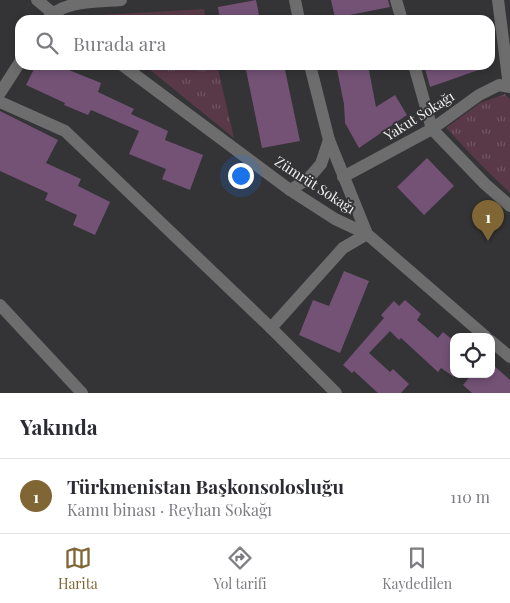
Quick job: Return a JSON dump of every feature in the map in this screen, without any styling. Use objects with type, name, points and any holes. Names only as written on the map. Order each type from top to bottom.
[{"type":"street","points":[[37,0],[50,15]]},
{"type":"street","points":[[58,15],[74,4],[121,0]]},
{"type":"street","points":[[294,0],[298,15]]},
{"type":"street","points":[[396,0],[400,15]]},
{"type":"street","points":[[498,0],[509,87]]},
{"type":"street","points":[[0,93],[15,70]]},
{"type":"street","name":"Zümrüt Sokağı","points":[[129,70],[290,190],[335,219],[367,234],[481,333]]},
{"type":"street","points":[[271,328],[343,248],[367,234],[328,140],[311,70]]},
{"type":"street","points":[[415,70],[432,129],[485,184],[510,206]]},
{"type":"street","name":"Yakut Sokağı","points":[[343,177],[432,129],[479,95],[499,85],[509,87]]},
{"type":"street","points":[[0,102],[65,131],[271,328],[336,393]]},
{"type":"street","points":[[290,190],[308,179],[321,164],[328,140]]},
{"type":"street","points":[[0,305],[82,393]]},
{"type":"street","points":[[495,344],[510,357]]},
{"type":"green space","points":[[204,9],[205,15],[100,15]]},
{"type":"green space","points":[[150,70],[218,70],[234,138]]},
{"type":"green space","points":[[505,94],[510,99],[510,193],[446,128],[480,103]]},
{"type":"building","points":[[256,0],[259,15],[219,15],[218,7]]},
{"type":"building","points":[[331,0],[388,0],[390,7],[350,15],[334,15]]},
{"type":"building","points":[[34,70],[69,70],[101,83],[98,92],[134,109],[131,114],[168,131],[165,140],[203,155],[190,190],[162,179],[166,169],[129,154],[139,131],[91,110],[88,115],[26,85]]},
{"type":"building","points":[[246,70],[285,70],[300,141],[262,148]]},
{"type":"building","points":[[337,70],[369,70],[376,107],[395,95],[407,115],[359,148],[345,123],[344,104]]},
{"type":"building","points":[[425,70],[478,70],[430,87]]},
{"type":"building","points":[[0,111],[58,140],[46,163],[81,179],[78,186],[110,202],[95,235],[73,225],[77,215],[45,200],[48,193],[0,171]]},
{"type":"building","points":[[427,158],[454,186],[424,215],[397,187]]},
{"type":"building","points":[[344,271],[369,281],[340,353],[299,335],[313,300],[329,306]]},
{"type":"building","points":[[405,300],[421,314],[417,320],[438,338],[443,332],[450,338],[450,374],[441,368],[438,372],[401,338],[399,340],[390,331],[369,353],[390,372],[393,369],[409,384],[401,393],[378,393],[354,371],[352,373],[343,365],[384,318],[381,315],[394,301],[399,306]]},
{"type":"building","points":[[495,367],[510,380],[510,393],[472,393],[463,385],[469,378],[495,378]]},
{"type":"place","name":"Türkmenistan Başkonsolosluğu","points":[[488,241]]}]
